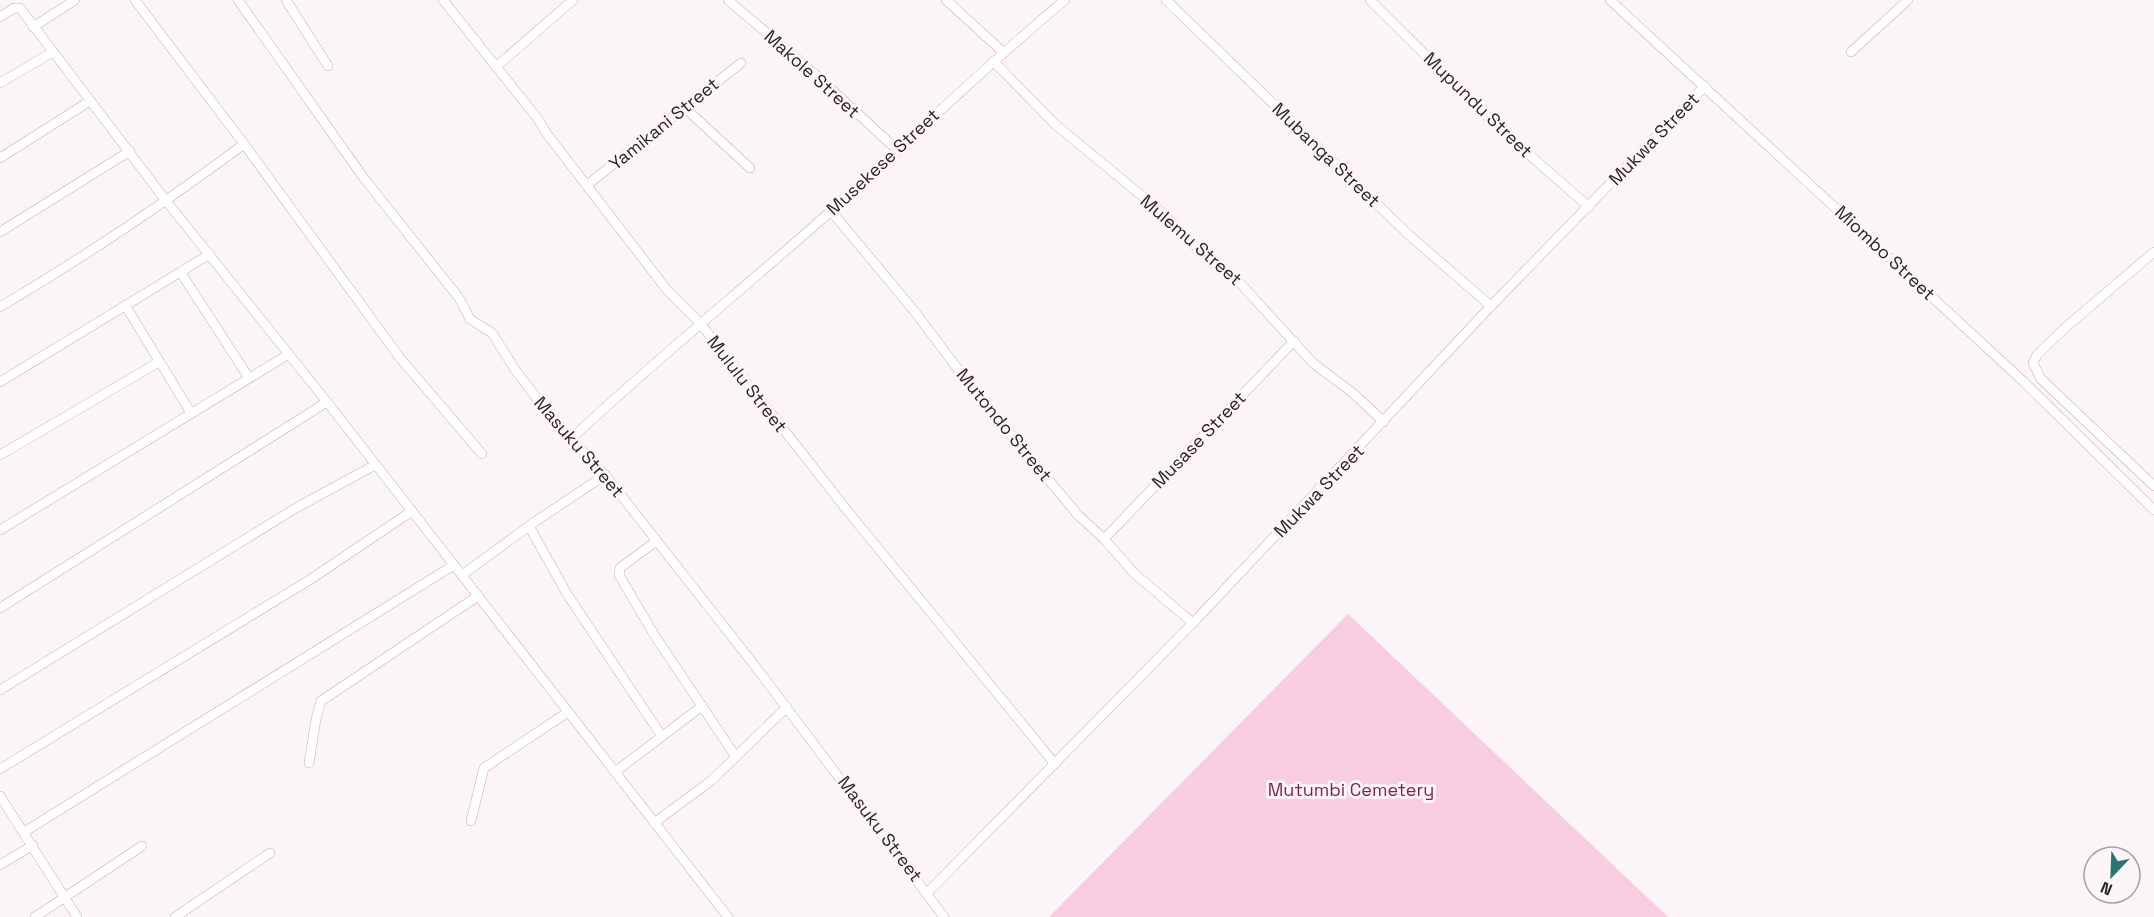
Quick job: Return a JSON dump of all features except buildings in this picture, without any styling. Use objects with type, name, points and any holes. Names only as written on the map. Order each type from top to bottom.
[{"type":"street","points":[[33,27],[75,0]]},
{"type":"street","points":[[135,0],[244,144],[400,358],[482,454]]},
{"type":"street","name":"Masuku Street","points":[[238,0],[363,177],[459,298],[470,318],[492,333],[535,396],[605,475],[655,542],[787,707],[928,892],[944,917]]},
{"type":"street","points":[[286,0],[328,66]]},
{"type":"street","name":"Mululu Street","points":[[443,0],[497,66],[667,290],[700,323],[850,514],[1055,765]]},
{"type":"street","points":[[497,66],[573,0]]},
{"type":"street","name":"Makole Street","points":[[728,0],[815,74],[896,149]]},
{"type":"street","points":[[946,0],[1003,52]]},
{"type":"street","name":"Musekese Street","points":[[572,438],[645,370],[831,211],[1003,52],[1065,0]]},
{"type":"street","name":"Mubanga Street","points":[[1166,0],[1410,236],[1491,306]]},
{"type":"street","name":"Mupundu Street","points":[[1370,0],[1500,129],[1589,207]]},
{"type":"street","name":"Miombo Street","points":[[1610,0],[2024,382],[2154,510]]},
{"type":"street","points":[[1851,52],[1908,0]]},
{"type":"street","points":[[0,17],[17,7],[167,202],[327,402],[728,917]]},
{"type":"street","points":[[0,83],[51,53]]},
{"type":"street","name":"Mulemu Street","points":[[993,62],[1056,125],[1159,210],[1213,263],[1257,298],[1313,363],[1348,388],[1384,422]]},
{"type":"street","name":"Yamikani Street","points":[[587,185],[741,63]]},
{"type":"street","name":"Mukwa Street","points":[[928,892],[1193,623],[1491,306],[1705,86]]},
{"type":"street","points":[[0,158],[90,101]]},
{"type":"street","points":[[684,108],[750,168]]},
{"type":"street","points":[[0,307],[92,252],[167,202],[244,144]]},
{"type":"street","points":[[0,232],[130,151]]},
{"type":"street","name":"Mutondo Street","points":[[831,211],[915,312],[976,393],[1078,515],[1104,539],[1135,574],[1193,623]]},
{"type":"street","points":[[2154,252],[2066,327],[2037,355],[2033,363],[2041,379],[2154,486]]},
{"type":"street","points":[[0,381],[210,254]]},
{"type":"street","points":[[181,273],[249,378]]},
{"type":"street","points":[[125,305],[191,413]]},
{"type":"street","name":"Musase Street","points":[[1104,539],[1294,341]]},
{"type":"street","points":[[0,530],[289,354]]},
{"type":"street","points":[[0,455],[159,362]]},
{"type":"street","points":[[0,608],[327,402]]},
{"type":"street","points":[[0,690],[286,514],[375,465]]},
{"type":"street","points":[[462,575],[605,475]]},
{"type":"street","points":[[0,769],[311,579],[412,512]]},
{"type":"street","points":[[529,526],[567,594],[661,735]]},
{"type":"street","points":[[655,542],[620,568],[619,575],[655,636],[736,757]]},
{"type":"street","points":[[24,832],[454,565]]},
{"type":"street","points":[[309,763],[315,718],[321,701],[478,596]]},
{"type":"street","points":[[615,772],[702,706]]},
{"type":"street","points":[[654,823],[712,780],[787,707]]},
{"type":"street","points":[[471,821],[484,768],[568,712]]},
{"type":"street","points":[[0,796],[77,917]]},
{"type":"street","points":[[0,865],[33,845]]},
{"type":"street","points":[[35,917],[66,899],[142,846]]},
{"type":"street","points":[[175,917],[270,853]]},
{"type":"green space","name":"Mutumbi Cemetery","points":[[1348,614],[1668,917],[1049,917]]}]
